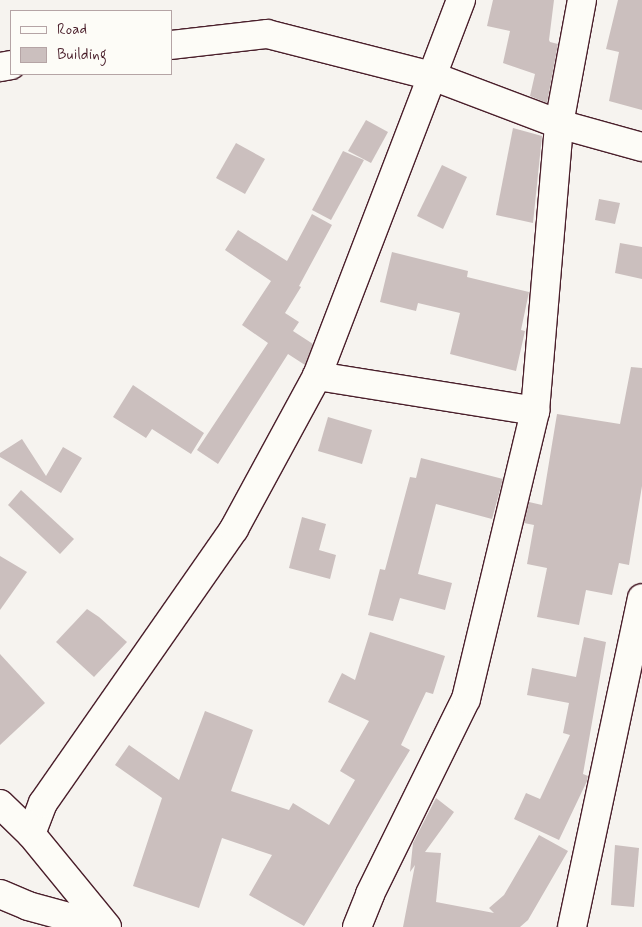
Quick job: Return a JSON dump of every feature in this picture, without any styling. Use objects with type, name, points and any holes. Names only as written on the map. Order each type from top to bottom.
[{"type":"street","points":[[30,834],[43,803],[234,529],[317,376],[461,0]]},
{"type":"street","points":[[357,927],[370,894],[466,700],[535,411],[559,124],[582,0]]},
{"type":"street","points":[[172,45],[267,34],[432,76],[559,124],[642,147]]},
{"type":"street","points":[[317,376],[535,411]]},
{"type":"street","points":[[572,927],[642,598]]},
{"type":"street","points":[[0,804],[30,834],[106,927]]},
{"type":"street","points":[[0,894],[28,906],[106,927]]},
{"type":"building","points":[[493,0],[554,0],[549,40],[558,44],[547,103],[530,96],[535,74],[503,63],[510,31],[487,26]]},
{"type":"building","points":[[618,0],[642,0],[642,110],[609,101],[619,52],[606,49]]},
{"type":"building","points":[[366,120],[388,132],[371,163],[348,151]]},
{"type":"building","points":[[513,128],[542,136],[533,223],[496,215]]},
{"type":"building","points":[[236,143],[265,159],[245,194],[216,178]]},
{"type":"building","points":[[343,151],[364,160],[331,220],[312,210]]},
{"type":"building","points":[[442,165],[467,177],[443,229],[417,216]]},
{"type":"building","points":[[599,199],[620,203],[615,224],[595,220]]},
{"type":"building","points":[[312,214],[332,225],[299,286],[301,287],[285,313],[299,322],[293,331],[313,344],[305,365],[288,354],[218,464],[197,450],[268,343],[242,325],[271,281],[225,250],[238,230],[287,261]]},
{"type":"building","points":[[620,243],[642,247],[642,279],[615,273]]},
{"type":"building","points":[[392,252],[468,271],[467,277],[529,292],[521,330],[525,331],[516,371],[450,354],[460,313],[418,303],[416,311],[380,302]]},
{"type":"building","points":[[631,367],[642,368],[642,486],[629,565],[619,563],[612,595],[586,590],[579,625],[537,617],[547,568],[527,564],[534,525],[524,523],[529,502],[542,505],[557,414],[620,424]]},
{"type":"building","points":[[133,385],[204,433],[191,454],[152,429],[146,438],[113,417]]},
{"type":"building","points":[[328,417],[372,430],[362,464],[318,451]]},
{"type":"building","points":[[22,439],[46,476],[63,447],[82,458],[61,493],[0,457],[0,453]]},
{"type":"building","points":[[421,458],[503,479],[492,519],[436,504],[418,574],[452,583],[445,610],[400,598],[393,621],[368,615],[380,569],[385,570],[410,477],[416,478]]},
{"type":"building","points":[[21,490],[74,539],[60,554],[8,505]]},
{"type":"building","points":[[302,517],[326,524],[319,550],[336,555],[330,579],[289,568]]},
{"type":"building","points":[[0,556],[27,572],[0,610]]},
{"type":"building","points":[[87,609],[127,642],[94,677],[56,642]]},
{"type":"building","points":[[370,632],[445,656],[433,694],[426,692],[401,745],[410,750],[304,926],[249,895],[272,855],[222,838],[199,908],[133,886],[162,798],[115,765],[129,745],[179,780],[205,711],[253,730],[231,791],[289,810],[293,803],[329,825],[355,780],[340,771],[369,721],[328,702],[342,673],[355,680]]},
{"type":"building","points":[[584,637],[606,642],[583,774],[588,776],[587,781],[559,840],[514,819],[526,793],[540,799],[570,735],[563,733],[569,703],[527,695],[532,668],[576,677]]},
{"type":"building","points":[[0,654],[45,703],[0,745]]},
{"type":"building","points":[[436,798],[454,812],[425,852],[441,853],[436,902],[494,913],[489,908],[504,895],[539,835],[568,851],[528,920],[520,927],[403,927],[415,865],[410,872],[413,843]]},
{"type":"building","points":[[615,845],[639,848],[634,907],[611,905]]}]
